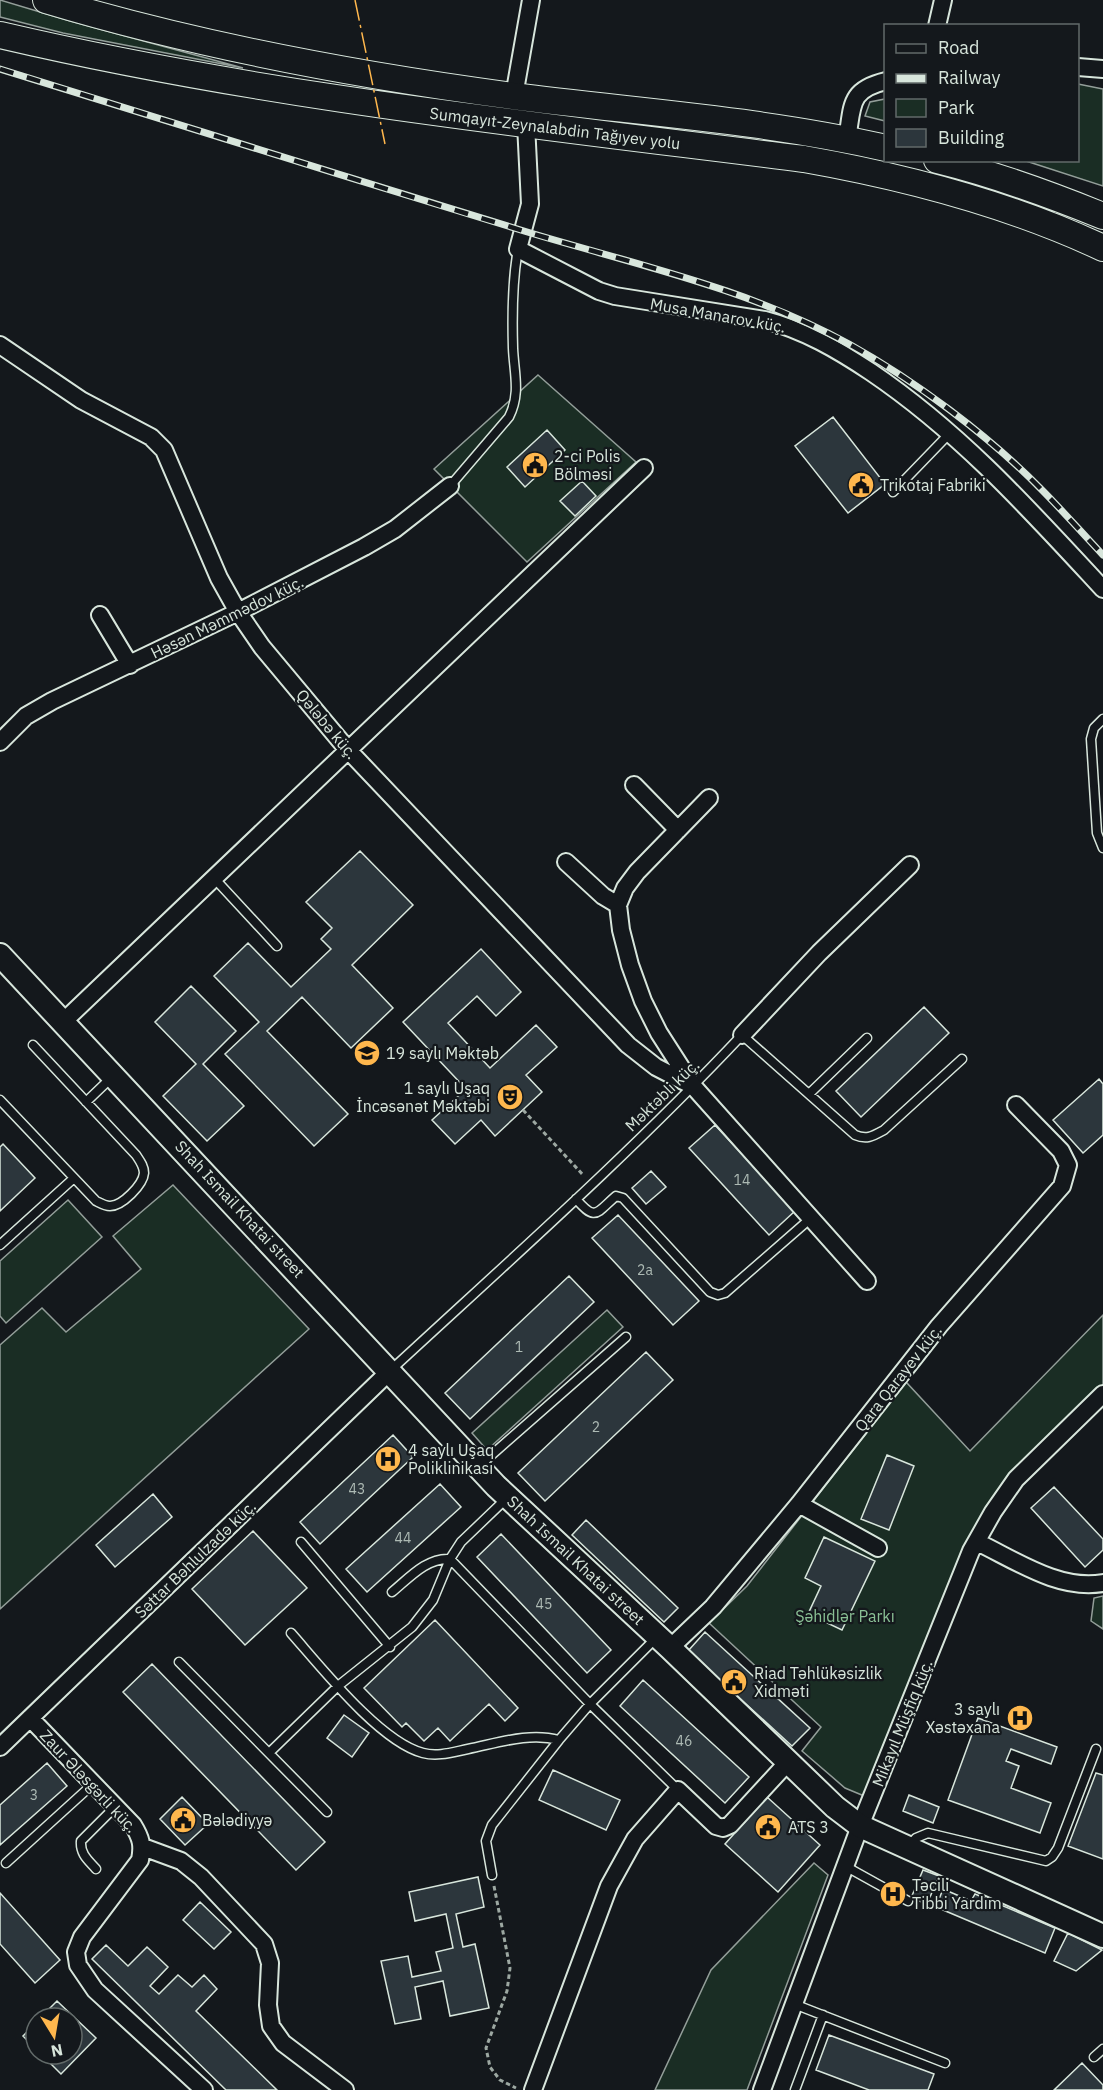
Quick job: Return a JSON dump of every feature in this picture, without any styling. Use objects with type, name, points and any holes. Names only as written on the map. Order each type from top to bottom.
[{"type":"main road","name":"Sumqayıt-Zeynalabdin Tağıyev yolu","points":[[46,0],[103,12],[203,42],[381,77],[514,96],[808,132],[884,148]]},
{"type":"main road","name":"Sumqayıt-Zeynalabdin Tağıyev yolu","points":[[6,36],[61,50],[391,107],[841,165],[943,190],[1021,214],[1103,248]]},
{"type":"main road","points":[[945,162],[1047,193],[1103,216]]},
{"type":"street","points":[[514,96],[531,0]]},
{"type":"street","points":[[937,24],[943,0]]},
{"type":"street","points":[[1079,67],[1103,69]]},
{"type":"street","points":[[847,139],[854,100],[859,92],[870,85],[884,81]]},
{"type":"street","points":[[518,249],[530,204],[526,124]]},
{"type":"street","name":"Musa Manarov küç.","points":[[518,249],[583,284],[615,296],[765,320],[788,326],[824,343],[902,393],[950,432],[1005,483],[1103,589]]},
{"type":"street","name":"Qələbə küç.","points":[[0,345],[81,400],[151,437],[164,450],[219,578],[238,612],[262,647],[348,750],[628,1045],[643,1059],[693,1086]]},
{"type":"street","points":[[64,1021],[644,468]]},
{"type":"street","name":"Həsən Məmmədov küç.","points":[[0,742],[26,716],[52,701],[238,612],[395,529],[450,486]]},
{"type":"street","points":[[100,615],[130,665]]},
{"type":"street","points":[[634,785],[678,830]]},
{"type":"street","points":[[709,798],[636,872],[625,888],[618,905],[621,930],[628,956],[643,1001],[659,1032],[693,1086],[867,1281]]},
{"type":"street","points":[[566,862],[603,896],[618,905]]},
{"type":"street","points":[[742,1035],[819,953],[910,865]]},
{"type":"street","name":"Shah Ismail Khatai street","points":[[0,954],[508,1497],[664,1642],[835,1808],[860,1826],[1103,1936]]},
{"type":"street","name":"Qara Qarayev küç.","points":[[664,1642],[713,1607],[799,1503],[939,1326],[1062,1186],[1068,1165],[1061,1151],[1016,1105]]},
{"type":"street","name":"Səttar Bəhlulzadə küç.","points":[[0,1747],[390,1371]]},
{"type":"street","name":"Mikayıl Müşfiq küç.","points":[[762,2090],[860,1826],[977,1542],[1016,1479],[1103,1394]]},
{"type":"street","points":[[799,1503],[878,1548]]},
{"type":"street","points":[[977,1542],[1059,1581],[1095,1585],[1103,1583]]},
{"type":"street","name":"Zaur Ələsgərli küç.","points":[[30,1718],[133,1825],[143,1846],[140,1860],[129,1877],[82,1937],[76,1952],[78,1965],[95,1990],[204,2090]]},
{"type":"street","points":[[533,2090],[609,1886],[634,1839],[678,1790],[716,1826],[723,1828],[730,1825],[788,1762]]},
{"type":"street","name":"Zaur Ələsgərli küç.","points":[[143,1846],[181,1861],[201,1877],[264,1944],[270,1963],[268,2005],[271,2026],[284,2043],[345,2090]]},
{"type":"lane","points":[[450,486],[509,417],[515,405],[517,393],[513,349],[513,286],[518,249]]},
{"type":"lane","points":[[893,492],[950,432]]},
{"type":"lane","points":[[1103,719],[1094,728],[1090,739],[1097,833],[1103,848]]},
{"type":"lane","points":[[214,878],[277,946]]},
{"type":"lane","points":[[742,1035],[855,1135],[864,1138],[871,1138],[884,1130],[962,1059]]},
{"type":"lane","name":"Məktəbli küç.","points":[[390,1371],[576,1199],[693,1086],[742,1035]]},
{"type":"lane","points":[[809,1094],[867,1038]]},
{"type":"lane","points":[[0,1100],[96,1201],[108,1206],[123,1200],[141,1182],[144,1174],[143,1165],[136,1155],[33,1045]]},
{"type":"lane","points":[[86,1102],[114,1075]]},
{"type":"lane","points":[[0,1245],[74,1178]]},
{"type":"lane","points":[[576,1199],[587,1212],[592,1214],[598,1212],[616,1196],[623,1198],[710,1293],[718,1295],[725,1293],[811,1218]]},
{"type":"lane","points":[[478,1466],[626,1337]]},
{"type":"lane","points":[[270,1752],[338,1686],[390,1647],[425,1613],[450,1559],[461,1542],[508,1497]]},
{"type":"lane","points":[[301,1542],[390,1647]]},
{"type":"lane","points":[[392,1592],[432,1561],[450,1559],[590,1704],[678,1790]]},
{"type":"lane","points":[[291,1633],[338,1686],[398,1743],[423,1753],[439,1755],[526,1737],[547,1737],[559,1740]]},
{"type":"lane","points":[[492,1875],[486,1841],[492,1825],[590,1704],[664,1642]]},
{"type":"lane","points":[[178,1662],[270,1752],[327,1812]]},
{"type":"lane","points":[[908,1847],[916,1838],[928,1833],[1046,1862],[1058,1848],[1096,1749]]},
{"type":"lane","points":[[6,1863],[93,1784]]},
{"type":"lane","points":[[96,1869],[83,1855],[80,1848],[81,1841],[115,1807]]},
{"type":"lane","points":[[845,1866],[908,1901]]},
{"type":"lane","points":[[794,2004],[945,2063]]},
{"type":"lane","points":[[795,2090],[823,2015]]},
{"type":"lane","points":[[1094,2057],[1103,2049]]},
{"type":"path","points":[[522,1110],[591,1183]]},
{"type":"path","points":[[492,1875],[510,1968],[507,1991],[486,2048],[490,2067],[500,2080],[520,2090]]},
{"type":"green space","points":[[0,0],[243,68],[63,33],[0,17]]},
{"type":"green space","points":[[1079,84],[1103,89],[1103,186],[1029,162],[1079,162]]},
{"type":"green space","points":[[884,99],[884,121],[865,116],[870,102]]},
{"type":"green space","name":"2-ci Polis Bölməsi","points":[[538,375],[636,462],[527,562],[434,469]]},
{"type":"green space","points":[[173,1185],[309,1329],[0,1609],[0,1345],[42,1308],[66,1332],[141,1269],[113,1236]]},
{"type":"green space","points":[[68,1200],[102,1237],[6,1323],[0,1316],[0,1261]]},
{"type":"green space","points":[[607,1310],[623,1327],[487,1450],[472,1433]]},
{"type":"green space","name":"Şəhidlər Parkı","points":[[1103,1315],[1103,1394],[993,1512],[869,1798],[845,1788],[802,1751],[821,1727],[709,1623],[747,1586],[906,1382],[970,1451]]},
{"type":"green space","points":[[1103,1596],[1103,1629],[1091,1621],[1094,1598]]},
{"type":"green space","points":[[814,1863],[828,1875],[747,2090],[655,2090],[711,1970]]},
{"type":"building","points":[[833,417],[885,484],[848,513],[795,446]]},
{"type":"building","points":[[547,430],[565,450],[525,487],[507,467]]},
{"type":"building","points":[[582,481],[596,496],[575,516],[560,501]]},
{"type":"building","points":[[360,851],[413,905],[352,965],[393,1008],[351,1048],[302,997],[267,1031],[348,1114],[314,1146],[225,1054],[259,1022],[214,976],[248,943],[291,987],[331,949],[321,939],[332,928],[306,902]]},
{"type":"building","points":[[481,949],[521,992],[496,1016],[477,996],[448,1023],[490,1068],[536,1025],[557,1047],[526,1075],[542,1092],[495,1136],[481,1120],[455,1144],[432,1120],[466,1089],[403,1022]]},
{"type":"building","points":[[191,986],[236,1031],[203,1064],[244,1106],[207,1141],[163,1096],[196,1064],[155,1022]]},
{"type":"building","points":[[924,1007],[949,1033],[861,1117],[836,1091]]},
{"type":"building","points":[[1099,1079],[1103,1084],[1103,1135],[1083,1153],[1053,1120]]},
{"type":"building","points":[[715,1125],[795,1211],[769,1235],[689,1148]]},
{"type":"building","points":[[3,1144],[35,1178],[0,1211],[0,1147]]},
{"type":"building","points":[[651,1171],[666,1187],[646,1204],[632,1188]]},
{"type":"building","points":[[618,1215],[699,1301],[673,1325],[592,1238]]},
{"type":"building","points":[[569,1276],[594,1302],[470,1419],[445,1393]]},
{"type":"building","points":[[646,1352],[673,1380],[545,1501],[518,1473]]},
{"type":"building","points":[[393,1435],[413,1457],[320,1544],[300,1522]]},
{"type":"building","points":[[887,1455],[914,1466],[889,1530],[861,1519]]},
{"type":"building","points":[[440,1484],[461,1507],[367,1592],[346,1569]]},
{"type":"building","points":[[1054,1487],[1103,1539],[1103,1550],[1085,1567],[1031,1508]]},
{"type":"building","points":[[153,1494],[172,1517],[115,1567],[96,1545]]},
{"type":"building","points":[[586,1520],[678,1608],[664,1622],[572,1535]]},
{"type":"building","points":[[253,1531],[307,1588],[245,1645],[192,1589]]},
{"type":"building","points":[[501,1534],[611,1650],[587,1673],[477,1557]]},
{"type":"building","points":[[824,1537],[875,1561],[842,1630],[808,1614],[821,1586],[805,1578]]},
{"type":"building","points":[[435,1620],[518,1708],[505,1721],[489,1704],[450,1741],[438,1728],[424,1741],[406,1723],[402,1727],[364,1688]]},
{"type":"building","points":[[705,1632],[810,1728],[792,1746],[688,1651]]},
{"type":"building","points":[[152,1664],[325,1842],[296,1870],[123,1692]]},
{"type":"building","points":[[643,1680],[749,1777],[725,1803],[620,1706]]},
{"type":"building","points":[[344,1715],[369,1733],[352,1757],[327,1738]]},
{"type":"building","points":[[978,1718],[1057,1747],[1051,1764],[1011,1749],[1006,1761],[1019,1766],[1011,1788],[1051,1803],[1040,1833],[948,1800]]},
{"type":"building","points":[[47,1763],[67,1786],[0,1845],[0,1805]]},
{"type":"building","points":[[553,1770],[620,1800],[606,1830],[539,1800]]},
{"type":"building","points":[[1096,1773],[1103,1775],[1103,1859],[1068,1846]]},
{"type":"building","points":[[909,1795],[939,1807],[933,1823],[903,1811]]},
{"type":"building","points":[[182,1797],[208,1824],[185,1845],[160,1819]]},
{"type":"building","points":[[767,1797],[820,1845],[778,1892],[725,1844]]},
{"type":"building","points":[[923,1870],[939,1876],[927,1904],[911,1898]]},
{"type":"building","points":[[478,1877],[484,1907],[456,1914],[463,1947],[475,1944],[489,2008],[450,2016],[443,1981],[415,1987],[421,2019],[395,2024],[381,1961],[408,1956],[412,1977],[441,1971],[436,1952],[453,1948],[446,1914],[415,1921],[409,1892]]},
{"type":"building","points":[[943,1889],[971,1901],[975,1894],[1055,1928],[1045,1953],[936,1907]]},
{"type":"building","points":[[0,1893],[60,1960],[35,1983],[0,1944]]},
{"type":"building","points":[[200,1902],[231,1932],[214,1949],[183,1920]]},
{"type":"building","points":[[1068,1933],[1102,1950],[1076,1971],[1054,1961]]},
{"type":"building","points":[[106,1945],[128,1966],[147,1947],[168,1967],[150,1986],[159,1994],[178,1975],[192,1987],[204,1975],[217,1989],[196,2011],[277,2090],[226,2090],[92,1959]]},
{"type":"building","points":[[57,2001],[62,2006],[52,2006]]},
{"type":"building","points":[[84,2027],[96,2038],[84,2050]]},
{"type":"building","points":[[829,2035],[934,2074],[928,2090],[869,2090],[816,2070]]},
{"type":"building","points":[[1082,2063],[1103,2085],[1103,2090],[1054,2090]]},
{"type":"building","points":[[53,2066],[69,2066],[61,2074]]},
{"type":"railway","points":[[0,69],[524,231],[690,279],[731,292],[811,324],[899,374],[974,429],[1020,468],[1103,555]]},
{"type":"power","points":[[355,0],[385,144]]},
{"type":"place","name":"2-ci Polis Bölməsi","points":[[535,465]]},
{"type":"place","name":"Trikotaj Fabriki","points":[[861,485]]},
{"type":"place","name":"19 saylı Məktəb","points":[[367,1053]]},
{"type":"place","name":"1 saylı Uşaq İncəsənət Məktəbi","points":[[510,1097]]},
{"type":"place","name":"4 saylı Uşaq Poliklinikası","points":[[388,1459]]},
{"type":"place","name":"Riad Təhlükəsizlik Xidməti","points":[[734,1682]]},
{"type":"place","name":"3 saylı Xəstəxana","points":[[1020,1718]]},
{"type":"place","name":"Bələdiyyə","points":[[183,1820]]},
{"type":"place","name":"ATS 3","points":[[768,1827]]},
{"type":"place","name":"Təcili Tibbi Yardım","points":[[893,1894]]}]
